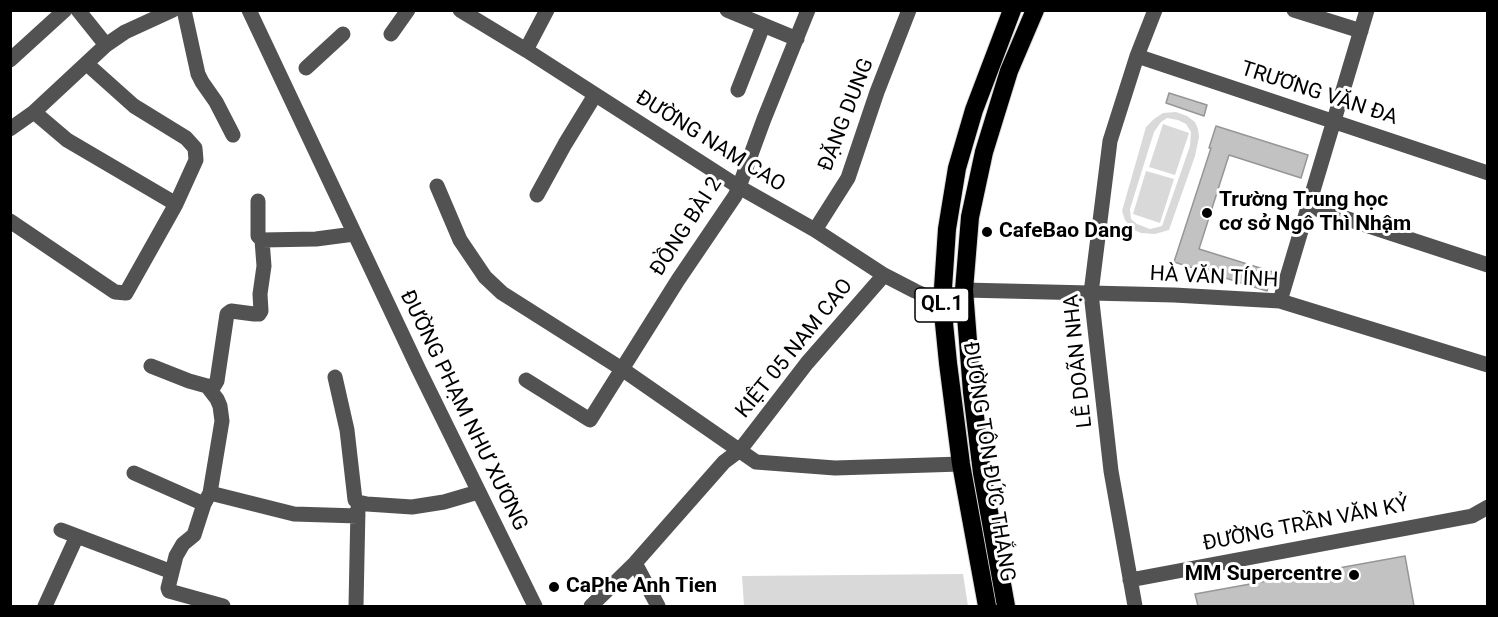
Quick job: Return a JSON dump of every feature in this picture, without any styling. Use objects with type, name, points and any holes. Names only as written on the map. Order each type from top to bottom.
[{"type":"highway","name":"ĐƯỜNG TÔN ĐỨC THẮNG","points":[[987,606],[961,464],[942,303],[947,229],[957,168],[974,110],[1012,10]]},
{"type":"highway","name":"ĐƯỜNG TÔN ĐỨC THẮNG","points":[[1006,606],[982,473],[972,392],[964,290],[970,217],[984,152],[1009,71],[1035,10]]},
{"type":"street","points":[[10,60],[65,10]]},
{"type":"street","points":[[78,10],[106,45]]},
{"type":"street","points":[[10,129],[34,112],[106,45],[125,32],[173,10]]},
{"type":"street","points":[[184,10],[202,82],[216,102],[233,135]]},
{"type":"street","name":"ĐƯỜNG PHẠM NHƯ XƯƠNG","points":[[249,10],[354,234],[535,606]]},
{"type":"street","points":[[391,34],[408,10]]},
{"type":"street","name":"ĐƯỜNG NAM CAO","points":[[460,10],[884,275],[942,303]]},
{"type":"street","points":[[526,50],[547,10]]},
{"type":"street","points":[[727,10],[797,39]]},
{"type":"street","name":"ĐỒNG BÀI 2","points":[[526,380],[590,420],[740,187],[764,119],[808,10]]},
{"type":"street","name":"ĐẶNG DUNG","points":[[815,230],[848,178],[877,92],[909,10]]},
{"type":"street","name":"LÊ DOÃN NHẠ","points":[[1135,606],[1111,471],[1091,293],[1110,141],[1137,56],[1155,10]]},
{"type":"street","points":[[1294,10],[1361,31]]},
{"type":"street","points":[[1280,301],[1367,10]]},
{"type":"street","points":[[738,90],[764,26]]},
{"type":"street","points":[[306,68],[343,34]]},
{"type":"street","name":"TRƯƠNG VĂN ĐA","points":[[1137,56],[1488,173]]},
{"type":"street","points":[[10,221],[115,292],[126,293],[176,204],[196,160],[195,148],[186,138],[134,106],[87,64]]},
{"type":"street","points":[[537,195],[595,95]]},
{"type":"street","points":[[34,112],[67,140],[176,204]]},
{"type":"street","points":[[437,186],[460,240],[485,277],[502,292],[622,369],[756,462],[835,468],[961,464]]},
{"type":"street","points":[[151,366],[189,381],[214,386],[217,381],[227,314],[231,311],[259,314],[261,311],[260,294],[264,266],[262,240],[258,236],[258,201]]},
{"type":"street","points":[[1308,206],[1488,265]]},
{"type":"street","points":[[262,240],[316,239],[354,234]]},
{"type":"street","name":"KIỆT 05 NAM CAO","points":[[591,606],[635,563],[724,462],[740,450],[807,363],[884,275]]},
{"type":"street","name":"HÀ VĂN TÍNH","points":[[964,290],[1174,295],[1280,301],[1488,365]]},
{"type":"street","points":[[335,377],[358,509],[356,606]]},
{"type":"street","points":[[207,386],[218,399],[222,421],[207,499],[194,535],[183,544],[176,556],[168,588],[169,591],[223,606]]},
{"type":"street","points":[[134,473],[207,499],[294,514],[412,507],[444,502],[478,492]]},
{"type":"street","name":"ĐƯỜNG TRẦN VĂN KỶ","points":[[1130,580],[1472,516],[1488,507]]},
{"type":"street","points":[[61,530],[172,572]]},
{"type":"street","points":[[45,606],[77,536]]},
{"type":"street","points":[[635,563],[658,606]]},
{"type":"shaded area","points":[[1176,112],[1187,116],[1195,122],[1199,137],[1195,156],[1169,230],[1155,234],[1141,233],[1132,229],[1122,211],[1146,127],[1163,113]],"holes":[[[1167,118],[1186,124],[1191,132],[1190,146],[1162,226],[1150,229],[1131,219],[1130,209],[1154,132]]]},
{"type":"shaded area","points":[[1163,124],[1189,133],[1175,175],[1149,167]]},
{"type":"shaded area","points":[[1146,171],[1174,179],[1160,223],[1133,214]]},
{"type":"shaded area","points":[[963,574],[968,606],[744,606],[742,576]]},
{"type":"building","points":[[1169,93],[1207,105],[1204,116],[1166,103]]},
{"type":"building","points":[[1216,126],[1308,155],[1301,178],[1229,155],[1199,249],[1273,272],[1267,291],[1174,262]]},
{"type":"building","name":"MM Supercentre","points":[[1405,556],[1414,606],[1198,606],[1195,594]]},
{"type":"place","name":"Trường Trung học cơ sở Ngô Thì Nhậm","points":[[1207,213]]},
{"type":"place","name":"CafeBao Dang","points":[[987,232]]},
{"type":"place","name":"MM Supercentre","points":[[1354,575]]},
{"type":"place","name":"CaPhe Anh Tien","points":[[554,587]]}]
